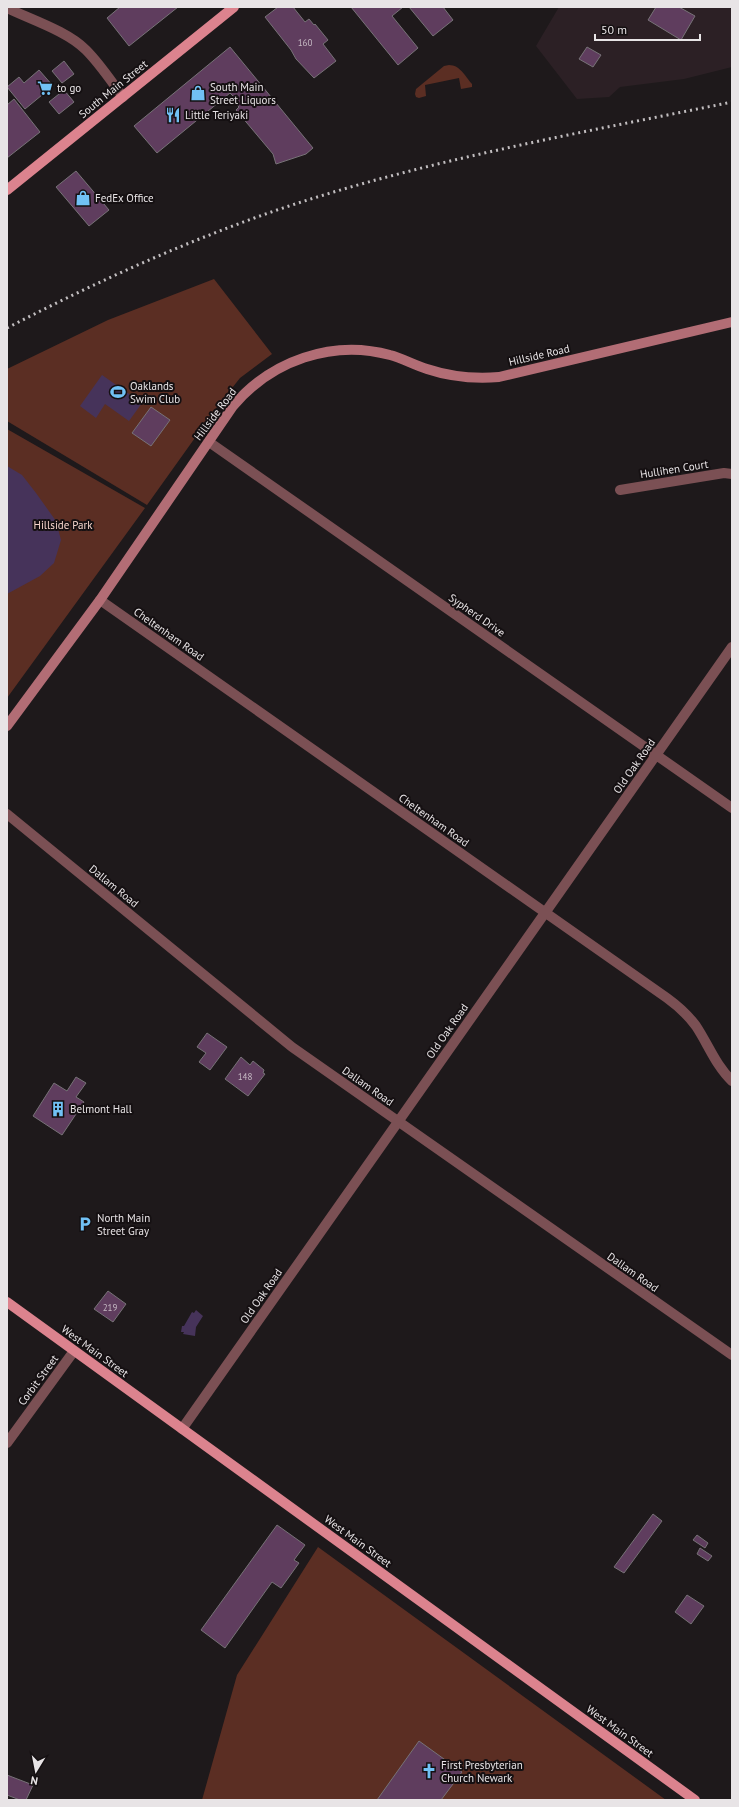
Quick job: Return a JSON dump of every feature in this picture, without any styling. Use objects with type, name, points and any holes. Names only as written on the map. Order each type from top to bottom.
[{"type":"main road","name":"South Main Street","points":[[7,190],[234,7]]},
{"type":"main road","name":"West Main Street","points":[[7,1302],[695,1800]]},
{"type":"street","points":[[7,8],[64,34],[78,44],[86,51],[123,97]]},
{"type":"street","name":"Hillside Road","points":[[7,726],[100,600],[237,403],[255,384],[291,362],[316,353],[346,350],[374,351],[452,376],[475,378],[493,377],[514,374],[732,322]]},
{"type":"street","name":"Sypherd Drive","points":[[209,442],[732,808]]},
{"type":"street","name":"Hullihen Court","points":[[620,490],[724,473],[732,474]]},
{"type":"street","name":"Cheltenham Road","points":[[100,600],[667,998],[685,1013],[695,1025],[716,1060],[732,1081]]},
{"type":"street","name":"Old Oak Road","points":[[182,1429],[732,647]]},
{"type":"street","name":"Dallam Road","points":[[7,814],[274,1032],[322,1068],[732,1355]]},
{"type":"street","name":"Corbit Street","points":[[7,1443],[74,1351]]},
{"type":"shaded area","points":[[559,7],[729,7],[732,10],[732,67],[684,79],[620,87],[609,97],[577,99],[536,46]]},
{"type":"shaded area","points":[[102,375],[142,403],[129,421],[105,404],[96,418],[80,406]]},
{"type":"shaded area","points":[[7,466],[22,475],[36,493],[56,521],[61,540],[54,563],[40,576],[7,594]]},
{"type":"shaded area","points":[[196,1310],[203,1316],[196,1327],[195,1336],[183,1334],[184,1332],[181,1332],[182,1326],[184,1326],[192,1312],[194,1313]]},
{"type":"green space","points":[[453,65],[462,72],[472,84],[472,87],[461,89],[459,78],[425,85],[426,96],[419,98],[416,97],[416,89],[444,66]]},
{"type":"green space","name":"Oaklands Swim Club","points":[[214,279],[272,354],[240,378],[217,407],[147,505],[7,421],[7,369],[108,320]]},
{"type":"green space","name":"Hillside Park","points":[[7,429],[145,508],[7,698]]},
{"type":"green space","points":[[318,1547],[666,1800],[202,1800],[237,1675]]},
{"type":"building","points":[[120,7],[178,7],[129,46],[107,18]]},
{"type":"building","points":[[278,7],[293,7],[305,22],[309,19],[314,25],[315,24],[328,40],[323,44],[336,61],[314,78],[296,59],[291,50],[265,17]]},
{"type":"building","points":[[351,7],[403,7],[392,16],[418,48],[398,65]]},
{"type":"building","points":[[409,7],[443,7],[453,20],[433,36]]},
{"type":"building","points":[[656,7],[679,7],[695,16],[681,40],[648,20]]},
{"type":"building","points":[[230,47],[313,148],[306,154],[276,164],[273,154],[236,110],[239,107],[232,99],[234,97],[230,93],[157,153],[134,126]]},
{"type":"building","points":[[587,47],[601,55],[593,67],[579,59]]},
{"type":"building","points":[[64,61],[74,74],[62,83],[52,71]]},
{"type":"building","points":[[39,70],[53,86],[25,109],[7,87],[19,77],[24,83]]},
{"type":"building","points":[[64,90],[74,102],[59,114],[49,102]]},
{"type":"building","points":[[14,99],[40,132],[7,158],[7,105]]},
{"type":"building","name":"FedEx Office","points":[[76,171],[109,210],[89,226],[56,187]]},
{"type":"building","points":[[151,407],[170,420],[151,446],[132,433]]},
{"type":"building","points":[[207,1033],[227,1047],[210,1070],[199,1062],[206,1053],[197,1047]]},
{"type":"building","points":[[241,1057],[250,1065],[253,1061],[264,1070],[263,1073],[265,1074],[248,1096],[225,1079]]},
{"type":"building","name":"Belmont Hall","points":[[76,1077],[86,1083],[76,1097],[84,1102],[62,1135],[33,1116],[54,1083],[67,1091]]},
{"type":"building","points":[[108,1291],[126,1304],[113,1322],[94,1309]]},
{"type":"building","points":[[653,1514],[662,1521],[624,1573],[614,1567]]},
{"type":"building","points":[[277,1525],[305,1545],[294,1560],[299,1563],[281,1588],[272,1582],[225,1648],[201,1630]]},
{"type":"building","points":[[697,1535],[708,1543],[705,1548],[693,1540]]},
{"type":"building","points":[[700,1548],[712,1556],[708,1561],[697,1554]]},
{"type":"building","points":[[687,1595],[704,1606],[691,1624],[675,1612]]},
{"type":"building","name":"First Presbyterian Church Newark","points":[[419,1741],[462,1772],[441,1800],[377,1800]]},
{"type":"building","points":[[7,1775],[33,1785],[26,1800],[20,1800],[7,1795]]},
{"type":"railway","points":[[7,328],[106,279],[140,264],[242,222],[333,192],[389,176],[503,149],[732,102]]},
{"type":"place","name":"to go","points":[[45,88]]},
{"type":"place","name":"South Main Street Liquors","points":[[198,93]]},
{"type":"place","name":"Little Teriyaki","points":[[173,115]]},
{"type":"place","name":"FedEx Office","points":[[83,198]]},
{"type":"place","name":"Oaklands Swim Club","points":[[118,392]]},
{"type":"place","name":"Belmont Hall","points":[[58,1109]]},
{"type":"place","name":"North Main Street Gray","points":[[85,1224]]},
{"type":"place","name":"First Presbyterian Church Newark","points":[[429,1771]]}]
